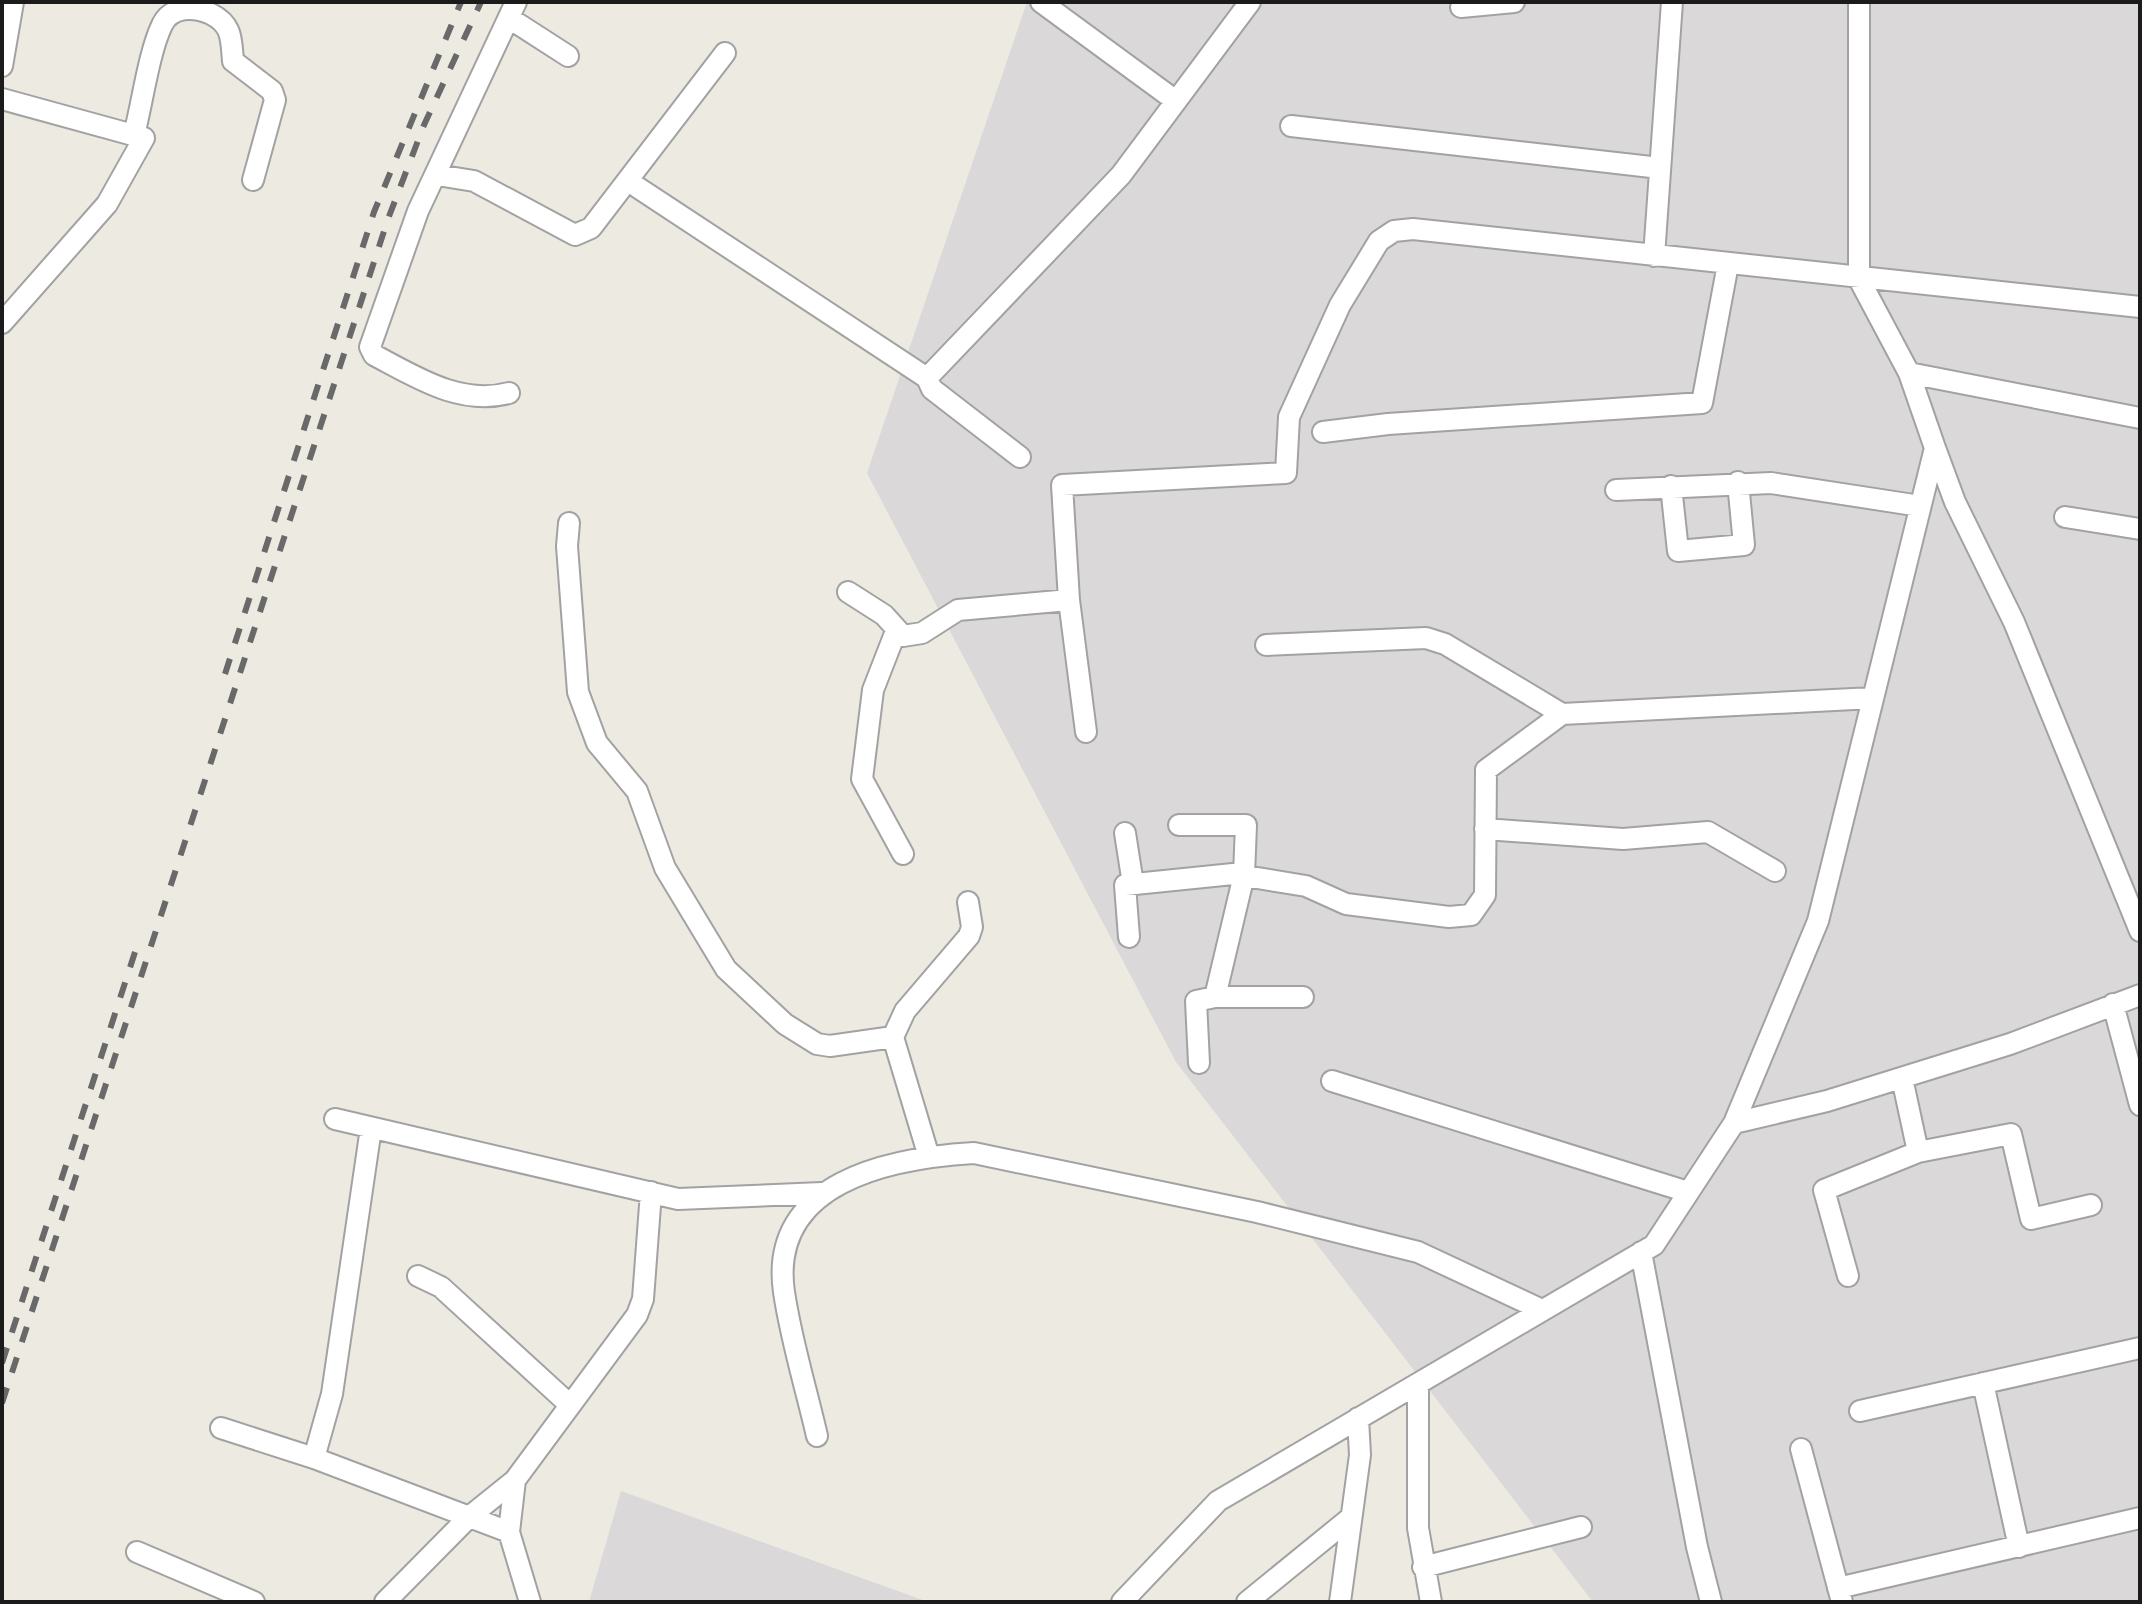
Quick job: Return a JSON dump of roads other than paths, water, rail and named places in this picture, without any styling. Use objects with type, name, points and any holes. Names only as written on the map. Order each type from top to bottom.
[{"type":"street","points":[[2,66],[13,2]]},
{"type":"street","points":[[1041,2],[1176,101]]},
{"type":"street","points":[[927,378],[1121,175],[1250,2]]},
{"type":"street","points":[[1461,7],[1514,2]]},
{"type":"street","points":[[1654,256],[1672,2]]},
{"type":"street","points":[[1859,2],[1859,279],[1909,373],[1955,502],[2014,622],[2140,931]]},
{"type":"street","points":[[134,135],[163,23],[179,10],[196,9],[221,20],[233,40],[233,61],[272,91],[275,100],[253,180]]},
{"type":"street","points":[[509,393],[487,398],[463,395],[430,384],[374,355],[370,347],[418,211],[512,10],[568,56]]},
{"type":"street","points":[[437,175],[474,181],[575,235],[582,235],[591,228],[725,53]]},
{"type":"street","points":[[2,99],[144,138],[107,204],[2,323]]},
{"type":"street","points":[[1291,126],[1660,168]]},
{"type":"street","points":[[637,187],[927,378],[932,389],[1020,457]]},
{"type":"street","points":[[1086,732],[1069,600],[1062,485],[1286,473],[1289,417],[1340,305],[1379,241],[1394,231],[1413,229],[2140,307]]},
{"type":"street","points":[[1323,432],[1388,424],[1702,403],[1728,264]]},
{"type":"street","points":[[1909,373],[2140,418]]},
{"type":"street","points":[[1122,1602],[1218,1501],[1654,1245],[1734,1123],[1818,921],[1935,448]]},
{"type":"street","points":[[1616,490],[1738,482],[1771,483],[1920,506]]},
{"type":"street","points":[[1671,486],[1678,551],[1744,545],[1738,482]]},
{"type":"street","points":[[2065,517],[2140,529]]},
{"type":"street","points":[[569,523],[567,546],[578,692],[584,715],[597,743],[637,791],[665,868],[726,969],[785,1024],[817,1044],[830,1046],[893,1037]]},
{"type":"street","points":[[848,592],[884,615],[903,636],[922,633],[958,610],[1069,600]]},
{"type":"street","points":[[896,631],[873,690],[862,779],[903,854]]},
{"type":"street","points":[[1266,645],[1426,638],[1445,644],[1562,714]]},
{"type":"street","points":[[1129,937],[1125,885],[1216,874],[1244,875],[1306,886],[1346,904],[1462,916],[1478,910],[1485,895],[1486,770],[1562,714],[1873,698]]},
{"type":"street","points":[[1179,825],[1246,825],[1244,875],[1215,997]]},
{"type":"street","points":[[1485,829],[1623,839],[1708,832],[1775,871]]},
{"type":"street","points":[[1125,833],[1133,884]]},
{"type":"street","points":[[929,1157],[893,1037],[905,1011],[969,936],[972,927],[968,902]]},
{"type":"street","points":[[1734,1123],[1827,1101],[2010,1044],[2140,995]]},
{"type":"street","points":[[1199,1063],[1196,1001],[1215,997],[1303,997]]},
{"type":"street","points":[[2113,1004],[2140,1105]]},
{"type":"street","points":[[1902,1078],[1918,1152]]},
{"type":"street","points":[[1332,1081],[1688,1192]]},
{"type":"street","points":[[335,1119],[678,1199],[822,1193]]},
{"type":"street","points":[[314,1458],[332,1394],[371,1128]]},
{"type":"street","points":[[1848,1276],[1824,1190],[1918,1152],[2011,1134],[2031,1219],[2091,1205]]},
{"type":"street","points":[[817,1436],[783,1289],[788,1236],[794,1222],[822,1193],[842,1181],[929,1157],[974,1153],[1257,1212],[1418,1252],[1542,1310]]},
{"type":"street","points":[[385,1602],[469,1517],[515,1480],[637,1315],[643,1299],[651,1192]]},
{"type":"street","points":[[1641,1252],[1711,1602]]},
{"type":"street","points":[[418,1276],[441,1287],[570,1405]]},
{"type":"street","points":[[1860,1411],[2140,1348]]},
{"type":"street","points":[[1983,1383],[2019,1547]]},
{"type":"street","points":[[1418,1384],[1418,1505],[1423,1567],[1431,1602]]},
{"type":"street","points":[[1340,1602],[1360,1455],[1358,1418]]},
{"type":"street","points":[[221,1428],[314,1458],[509,1532]]},
{"type":"street","points":[[1801,1449],[1840,1595],[2140,1518]]},
{"type":"street","points":[[515,1480],[509,1532],[530,1602]]},
{"type":"street","points":[[1247,1602],[1349,1519]]},
{"type":"street","points":[[1423,1567],[1581,1527]]},
{"type":"street","points":[[137,1552],[254,1602]]},
{"type":"railway","points":[[225,674],[374,212],[461,2]]},
{"type":"railway","points":[[2,1403],[388,219],[424,125],[481,2]]},
{"type":"railway","points":[[2,1363],[135,952]]}]
